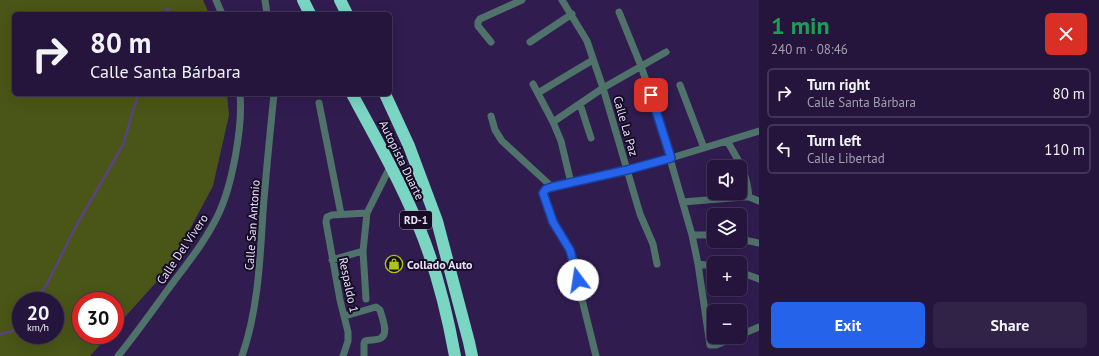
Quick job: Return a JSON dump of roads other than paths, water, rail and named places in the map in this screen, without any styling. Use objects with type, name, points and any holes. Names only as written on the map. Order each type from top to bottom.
[{"type":"highway","points":[[303,0],[309,12]]},
{"type":"highway","points":[[340,0],[346,12]]},
{"type":"highway","name":"Autopista Duarte","points":[[353,96],[391,165],[419,227],[444,305],[455,356]]},
{"type":"highway","name":"Autopista Duarte","points":[[386,96],[409,146],[437,222],[472,356]]},
{"type":"street","points":[[216,0],[221,12]]},
{"type":"street","points":[[265,0],[267,12]]},
{"type":"street","name":"Calle La Paz","points":[[562,0],[587,40],[603,88],[640,214],[653,244],[657,264]]},
{"type":"street","points":[[491,42],[478,26],[480,19],[519,1]]},
{"type":"street","points":[[619,12],[641,66],[671,158],[692,235],[707,325]]},
{"type":"street","points":[[530,42],[572,14]]},
{"type":"street","points":[[553,122],[603,88],[666,52]]},
{"type":"street","points":[[538,94],[571,72],[593,60]]},
{"type":"street","points":[[533,84],[561,141],[571,183]]},
{"type":"street","points":[[680,85],[704,148]]},
{"type":"street","name":"Calle Del Vivero","points":[[118,356],[193,256],[218,215],[224,200],[236,151],[240,119],[240,96]]},
{"type":"street","name":"Calle San Antonio","points":[[242,356],[249,336],[259,277],[263,211],[274,96]]},
{"type":"street","points":[[319,103],[341,214],[366,213]]},
{"type":"street","points":[[580,104],[591,138]]},
{"type":"street","points":[[491,116],[495,130],[502,141],[552,187]]},
{"type":"street","points":[[596,356],[570,250],[553,222],[543,193],[546,189],[552,187],[627,170],[759,131]]},
{"type":"street","points":[[727,141],[741,164],[745,174],[749,197]]},
{"type":"street","points":[[366,299],[363,251],[366,213],[391,165]]},
{"type":"street","points":[[683,202],[749,197],[759,201]]},
{"type":"street","name":"Respaldo 1","points":[[341,214],[327,217],[326,222],[332,260],[348,337],[343,356]]},
{"type":"street","points":[[692,235],[707,235]]},
{"type":"street","points":[[747,240],[759,243]]},
{"type":"street","points":[[332,260],[363,251]]},
{"type":"street","points":[[698,264],[707,265]]},
{"type":"street","points":[[747,275],[759,279]]},
{"type":"street","points":[[344,316],[376,307],[380,310],[385,333],[380,339],[365,341],[364,356]]},
{"type":"street","points":[[747,332],[759,327]]},
{"type":"waterway","points":[[167,12],[168,8]]},
{"type":"waterway","points":[[41,292],[47,284],[76,226],[123,145],[137,96]]},
{"type":"waterway","points":[[0,334],[12,331]]},
{"type":"place","name":"Collado Auto","points":[[394,264]]}]
